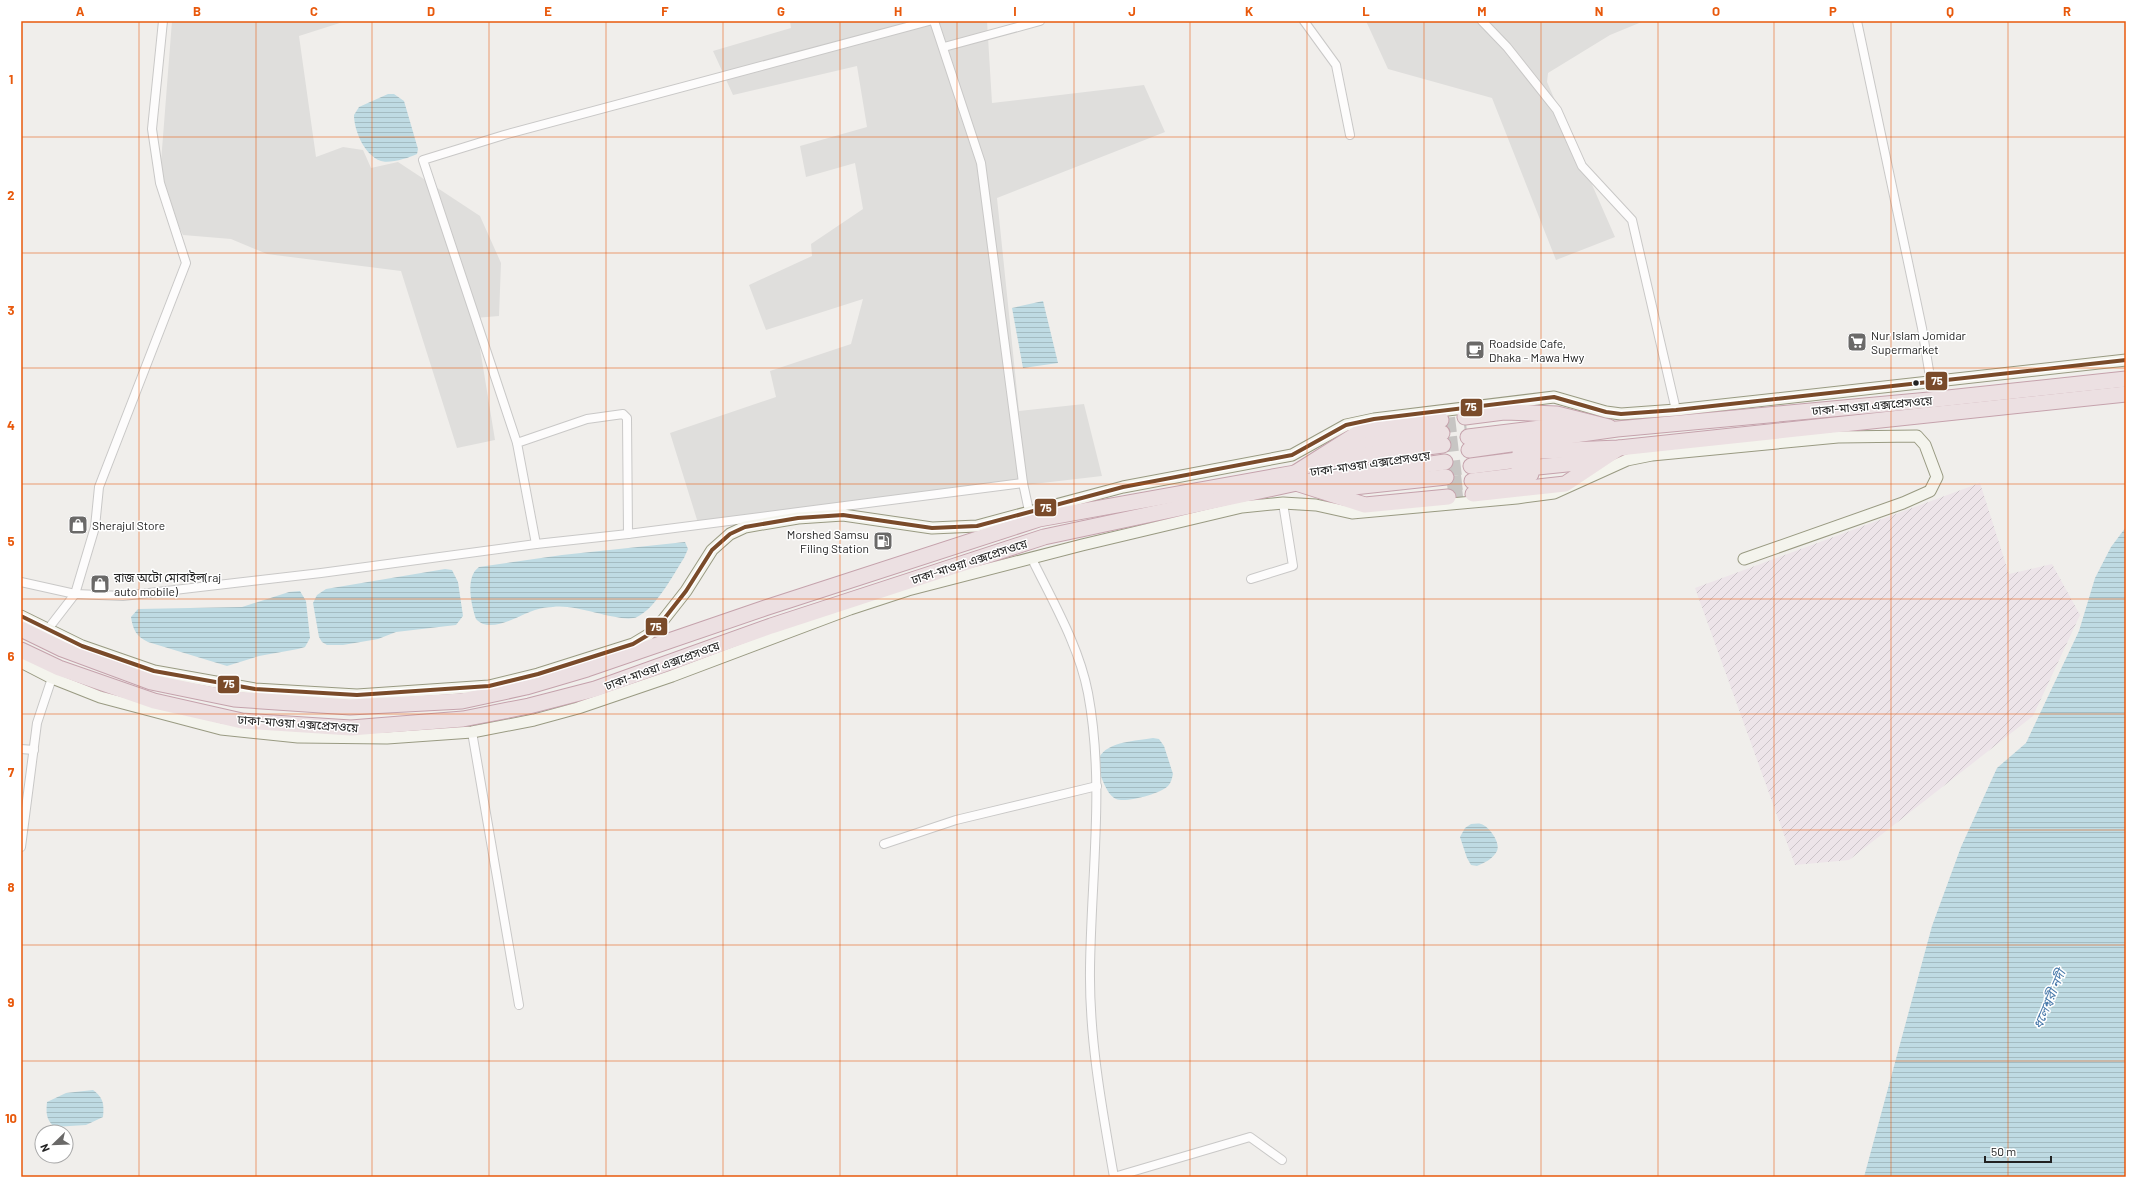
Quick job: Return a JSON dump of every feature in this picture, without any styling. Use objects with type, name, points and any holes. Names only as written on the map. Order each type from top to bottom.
[{"type":"highway","name":"ঢাকা-মাওয়া এক্সপ্রেসওয়ে","points":[[1469,455],[1617,429],[1929,400],[2126,379]]},
{"type":"highway","name":"ঢাকা-মাওয়া এক্সপ্রেসওয়ে","points":[[1469,455],[1599,461],[2126,394]]},
{"type":"highway","name":"ঢাকা-মাওয়া এক্সপ্রেসওয়ে","points":[[1469,455],[1504,412],[1557,414],[1617,429]]},
{"type":"highway","name":"ঢাকা-মাওয়া এক্সপ্রেসওয়ে","points":[[1469,455],[1588,422]]},
{"type":"highway","name":"ঢাকা-মাওয়া এক্সপ্রেসওয়ে","points":[[1469,455],[1588,422]]},
{"type":"highway","name":"ঢাকা-মাওয়া এক্সপ্রেসওয়ে","points":[[1305,483],[1319,458],[1346,440],[1444,458]]},
{"type":"highway","name":"ঢাকা-মাওয়া এক্সপ্রেসওয়ে","points":[[1469,455],[1536,450],[1599,461]]},
{"type":"highway","name":"ঢাকা-মাওয়া এক্সপ্রেসওয়ে","points":[[1469,455],[1599,461]]},
{"type":"highway","name":"ঢাকা-মাওয়া এক্সপ্রেসওয়ে","points":[[1319,458],[1444,458]]},
{"type":"highway","name":"ঢাকা-মাওয়া এক্সপ্রেসওয়ে","points":[[21,650],[59,668],[154,701],[242,721],[351,728],[463,719],[529,706],[595,689],[771,626],[1044,537],[1305,483],[1444,458]]},
{"type":"highway","name":"ঢাকা-মাওয়া এক্সপ্রেসওয়ে","points":[[21,629],[62,649],[151,682],[234,699],[350,707],[462,701],[526,687],[587,669],[772,605],[1039,519],[1305,483],[1444,458]]},
{"type":"highway","name":"ঢাকা-মাওয়া এক্সপ্রেসওয়ে","points":[[1305,483],[1344,498],[1444,458]]},
{"type":"street","points":[[48,629],[76,594],[95,527],[98,487],[186,263],[160,183],[152,128],[163,21]]},
{"type":"street","points":[[536,544],[517,443],[423,160],[504,135],[929,21]]},
{"type":"street","points":[[934,21],[944,46],[981,164],[1023,483],[1030,511]]},
{"type":"street","points":[[944,46],[1040,21]]},
{"type":"street","points":[[1304,21],[1336,65],[1350,135]]},
{"type":"street","points":[[1482,21],[1507,46],[1557,110],[1582,166],[1632,220],[1676,410]]},
{"type":"street","points":[[1857,21],[1922,328],[1931,383]]},
{"type":"street","points":[[21,616],[82,646],[154,671],[255,689],[357,695],[489,686],[538,674],[632,644],[648,635],[668,614],[712,550],[730,534],[744,527],[798,518],[843,515],[932,528],[958,528],[1004,520],[1030,511],[1123,487],[1292,455],[1346,425],[1374,419],[1554,397],[1606,412],[1621,414],[1676,410],[1931,383],[2126,360]]},
{"type":"street","points":[[517,443],[587,419],[626,416],[628,534]]},
{"type":"street","points":[[21,662],[52,678],[100,697],[221,729],[313,738],[387,738],[472,732],[534,720],[578,708],[679,673],[850,608],[908,590],[1242,507],[1283,503],[1316,505],[1352,513],[1390,511],[1554,493],[1627,460],[1652,455],[1838,437],[1917,436],[1925,445],[1937,477],[1930,491],[1903,503],[1744,559]]},
{"type":"street","points":[[21,582],[76,594],[123,596],[313,574],[536,544],[628,534],[1023,483]]},
{"type":"street","points":[[1251,579],[1293,566],[1283,503]]},
{"type":"street","points":[[1032,559],[1073,643],[1088,693],[1097,786],[1090,970],[1091,1019],[1114,1177],[1250,1137],[1282,1160]]},
{"type":"street","points":[[21,847],[37,723],[52,678]]},
{"type":"street","points":[[472,732],[519,1005]]},
{"type":"street","points":[[21,749],[34,750]]},
{"type":"street","points":[[884,844],[956,820],[1097,786]]},
{"type":"shaded area","points":[[172,21],[346,21],[299,36],[316,157],[343,147],[363,150],[371,168],[398,162],[480,216],[501,263],[499,316],[475,318],[495,440],[457,448],[401,271],[267,254],[231,239],[183,235],[168,204],[160,175]]},
{"type":"shaded area","points":[[790,21],[987,21],[992,103],[1144,85],[1165,132],[997,198],[1019,411],[1084,404],[1102,476],[698,523],[670,433],[776,397],[770,371],[851,344],[863,299],[766,330],[749,285],[812,256],[811,244],[863,209],[855,163],[806,177],[800,146],[867,127],[857,66],[733,95],[713,51],[791,28]]},
{"type":"shaded area","points":[[1366,21],[1644,21],[1610,35],[1548,73],[1547,82],[1615,237],[1556,260],[1492,98],[1388,69]]},
{"type":"shaded area","points":[[1980,483],[2009,574],[2052,564],[2080,615],[2033,716],[1849,860],[1795,865],[1695,588]]},
{"type":"water","points":[[388,94],[394,94],[404,101],[418,149],[417,154],[413,156],[385,162],[375,158],[365,148],[358,135],[354,115],[359,107]]},
{"type":"water","points":[[1043,301],[1058,363],[1023,368],[1012,308]]},
{"type":"water","name":"ধলেশ্বরী নদী","points":[[2126,527],[2126,1177],[1864,1177],[1932,926],[1961,847],[1997,768],[2026,743],[2079,631],[2095,578],[2111,547]]},
{"type":"water","points":[[685,542],[688,549],[669,582],[651,606],[637,617],[621,618],[573,608],[546,607],[528,612],[497,625],[482,623],[476,619],[470,591],[472,577],[479,567],[562,555]]},
{"type":"water","points":[[445,569],[452,570],[458,582],[463,616],[456,625],[396,632],[378,639],[343,645],[327,645],[322,642],[319,637],[313,603],[317,595],[326,589]]},
{"type":"water","points":[[300,591],[306,601],[310,638],[305,647],[259,656],[227,666],[148,642],[136,632],[131,617],[138,609],[242,607],[289,592]]},
{"type":"water","points":[[1153,738],[1159,739],[1164,746],[1173,774],[1169,785],[1158,792],[1135,799],[1121,800],[1111,796],[1102,779],[1098,766],[1098,760],[1103,752],[1115,745]]},
{"type":"water","points":[[1471,824],[1484,825],[1491,831],[1496,839],[1498,848],[1491,858],[1477,866],[1471,865],[1460,837],[1465,828]]},
{"type":"water","points":[[93,1090],[101,1099],[103,1117],[86,1125],[51,1124],[47,1116],[47,1102],[66,1093]]},
{"type":"tunnel","points":[[1441,426],[1466,423]]},
{"type":"tunnel","points":[[1443,445],[1468,442]]},
{"type":"tunnel","points":[[1446,469],[1471,466]]},
{"type":"tunnel","points":[[1447,484],[1472,481]]},
{"type":"tunnel","points":[[1448,497],[1473,494]]},
{"type":"transit line","name":"75","points":[[21,616],[82,646],[154,671],[255,689],[357,695],[489,686],[538,674],[633,644],[648,635],[664,619],[686,591],[712,550],[730,534],[745,527],[798,518],[843,515],[932,528],[977,526],[1123,487],[1292,455],[1346,425],[1374,419],[1554,397],[1606,412],[1621,414],[1676,410],[2126,360]]},
{"type":"place","name":"Nur Islam Jomidar Supermarket","points":[[1857,342]]},
{"type":"place","name":"Roadside Cafe, Dhaka - Mawa Hwy","points":[[1475,350]]},
{"type":"place","name":"Sherajul Store","points":[[78,525]]},
{"type":"place","name":"Morshed Samsu Filing Station","points":[[883,541]]},
{"type":"place","name":"রাজ অটো মোবাইল(raj auto mobile)","points":[[100,584]]}]
